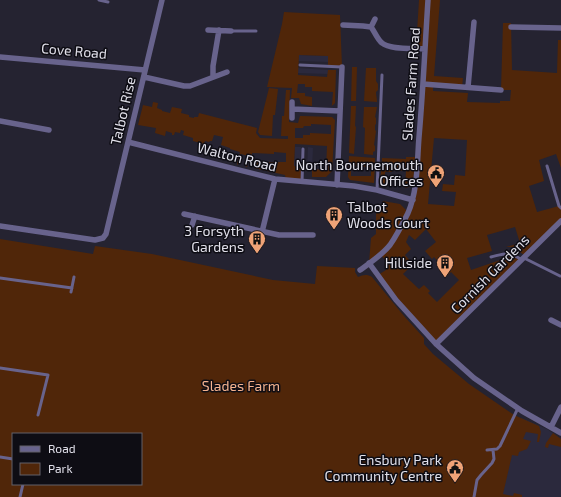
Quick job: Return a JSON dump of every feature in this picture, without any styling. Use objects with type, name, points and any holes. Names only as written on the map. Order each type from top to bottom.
[{"type":"street","name":"Talbot Rise","points":[[0,226],[95,240],[103,238],[106,234],[162,0]]},
{"type":"street","name":"Slades Farm Road","points":[[360,270],[390,245],[401,227],[413,200],[417,165],[428,0]]},
{"type":"street","points":[[371,27],[375,18]]},
{"type":"street","points":[[468,87],[474,22]]},
{"type":"street","points":[[343,25],[371,27]]},
{"type":"street","points":[[371,27],[380,42],[384,44],[393,47],[425,49]]},
{"type":"street","points":[[511,27],[561,28]]},
{"type":"street","points":[[208,30],[231,31]]},
{"type":"street","points":[[213,77],[213,66],[219,30]]},
{"type":"street","name":"Cove Road","points":[[0,57],[146,70]]},
{"type":"street","points":[[337,184],[342,67]]},
{"type":"street","points":[[144,76],[184,86],[190,86],[227,72]]},
{"type":"street","points":[[423,84],[501,90]]},
{"type":"street","points":[[292,102],[292,118]]},
{"type":"street","points":[[292,109],[340,111]]},
{"type":"street","points":[[0,122],[49,130]]},
{"type":"street","name":"Walton Road","points":[[128,142],[275,179],[354,186],[377,190],[413,200]]},
{"type":"street","points":[[262,232],[275,179]]},
{"type":"street","points":[[184,214],[279,235],[313,235]]},
{"type":"street","points":[[192,225],[195,216]]},
{"type":"street","name":"Cornish Gardens","points":[[436,344],[561,221]]},
{"type":"street","points":[[369,263],[396,300],[436,344],[474,378],[522,411],[561,433]]},
{"type":"street","points":[[551,320],[561,325]]},
{"type":"street","points":[[551,427],[561,407]]},
{"type":"lane","points":[[99,0],[108,2]]},
{"type":"lane","points":[[231,31],[256,31]]},
{"type":"lane","points":[[300,65],[342,67]]},
{"type":"lane","points":[[377,190],[382,75]]},
{"type":"lane","points":[[302,182],[303,149]]},
{"type":"lane","points":[[547,166],[559,206],[561,208]]},
{"type":"lane","points":[[491,257],[508,253],[513,254],[560,276]]},
{"type":"lane","points":[[0,278],[72,290],[74,277]]},
{"type":"lane","points":[[0,368],[48,375],[38,415]]},
{"type":"lane","points":[[487,450],[497,449],[500,446],[518,408]]},
{"type":"lane","points":[[474,497],[477,480],[494,459],[493,450]]},
{"type":"lane","points":[[0,457],[12,459]]},
{"type":"lane","points":[[20,497],[23,485]]},
{"type":"shaded area","points":[[299,55],[328,56],[328,62],[298,61]]},
{"type":"shaded area","points":[[298,68],[328,70],[328,74],[298,73]]},
{"type":"shaded area","points":[[295,147],[301,147],[300,167],[294,166]]},
{"type":"shaded area","points":[[308,147],[313,148],[312,169],[307,169]]},
{"type":"shaded area","points":[[521,418],[547,429],[561,439],[561,497],[496,497]]},
{"type":"green space","points":[[419,0],[440,0],[434,76],[463,78],[462,87],[433,85],[433,91],[468,93],[467,102],[500,103],[500,101],[510,101],[511,90],[501,90],[503,23],[511,23],[512,70],[557,73],[558,40],[561,40],[561,168],[556,154],[539,160],[544,181],[529,186],[537,212],[559,206],[561,208],[561,221],[526,256],[512,247],[506,247],[520,243],[515,227],[487,235],[492,251],[467,258],[471,270],[512,256],[521,261],[436,344],[378,275],[386,270],[387,262],[380,254],[369,263],[371,238],[376,234],[376,210],[381,207],[383,201],[400,204],[408,212],[413,200],[425,49],[416,48]],"holes":[[[434,138],[467,140],[465,176],[455,175],[454,185],[443,184],[442,191],[456,192],[454,206],[428,204]],[[426,229],[436,242],[425,251],[432,259],[434,257],[441,264],[439,267],[447,276],[451,272],[459,280],[437,302],[428,293],[430,291],[424,285],[419,289],[403,274],[413,264],[405,255],[411,249],[406,242],[409,235],[415,240]]]},
{"type":"green space","points":[[284,12],[340,15],[342,67],[328,66],[328,56],[299,55],[298,75],[327,77],[328,70],[336,70],[335,103],[333,105],[331,106],[333,92],[312,91],[312,87],[305,87],[305,84],[298,84],[297,93],[305,93],[305,96],[312,97],[312,106],[301,104],[299,98],[291,98],[292,88],[267,87]]},
{"type":"green space","points":[[352,67],[357,67],[356,101],[351,101]]},
{"type":"green space","points":[[366,68],[376,68],[376,81],[378,84],[378,90],[376,92],[377,102],[364,101]]},
{"type":"green space","points":[[269,88],[278,89],[275,115],[273,115],[272,136],[260,135],[258,132]]},
{"type":"green space","points":[[286,90],[290,90],[289,122],[298,123],[300,116],[332,117],[335,120],[332,171],[326,177],[312,177],[312,169],[326,170],[327,146],[295,144],[294,166],[303,167],[302,182],[286,180],[285,175],[254,168],[255,162],[286,162],[286,153],[252,153],[252,161],[248,162],[247,167],[245,166],[248,156],[241,154],[238,165],[240,152],[221,145],[223,137],[214,135],[212,141],[205,141],[204,144],[193,141],[193,138],[183,135],[184,131],[181,130],[180,133],[175,132],[174,135],[166,131],[165,136],[155,133],[156,128],[138,125],[143,105],[152,107],[153,102],[158,103],[157,108],[170,113],[172,107],[182,109],[181,113],[189,115],[189,117],[198,117],[199,113],[257,128],[256,133],[260,138],[288,139],[288,136],[281,136],[282,116],[284,116]],"holes":[[[311,124],[331,125],[331,134],[310,133],[310,135],[303,135],[303,138],[295,138],[295,128],[303,128],[304,126],[311,126]]]},
{"type":"green space","points":[[351,106],[356,106],[354,154],[349,153]]},
{"type":"green space","points":[[364,107],[377,107],[375,117],[375,151],[373,152],[373,155],[364,154]]},
{"type":"green space","points":[[349,156],[375,158],[374,183],[350,180],[348,177]],"holes":[[[351,166],[371,167],[371,176],[351,176]]]},
{"type":"green space","points":[[406,157],[415,157],[413,186],[405,188],[406,171],[392,170],[392,172],[385,172],[385,184],[380,184],[382,158],[406,159]]},
{"type":"green space","name":"Slades Farm","points":[[0,239],[93,254],[95,246],[152,254],[273,280],[315,284],[317,266],[355,268],[355,272],[358,277],[368,275],[372,277],[424,338],[424,344],[433,354],[469,384],[514,415],[539,426],[541,432],[539,442],[537,442],[538,434],[526,432],[523,439],[531,441],[527,449],[519,452],[518,456],[512,455],[503,494],[513,496],[514,493],[522,495],[522,497],[0,497]]},
{"type":"green space","points":[[553,433],[561,439],[561,447],[549,444],[548,448],[545,447],[546,443]]},
{"type":"place","name":"North Bournemouth Offices","points":[[436,188]]},
{"type":"place","name":"Talbot Woods Court","points":[[334,230]]},
{"type":"place","name":"3 Forsyth Gardens","points":[[257,254]]},
{"type":"place","name":"Hillside","points":[[445,278]]},
{"type":"place","name":"Ensbury Park Community Centre","points":[[455,483]]}]
